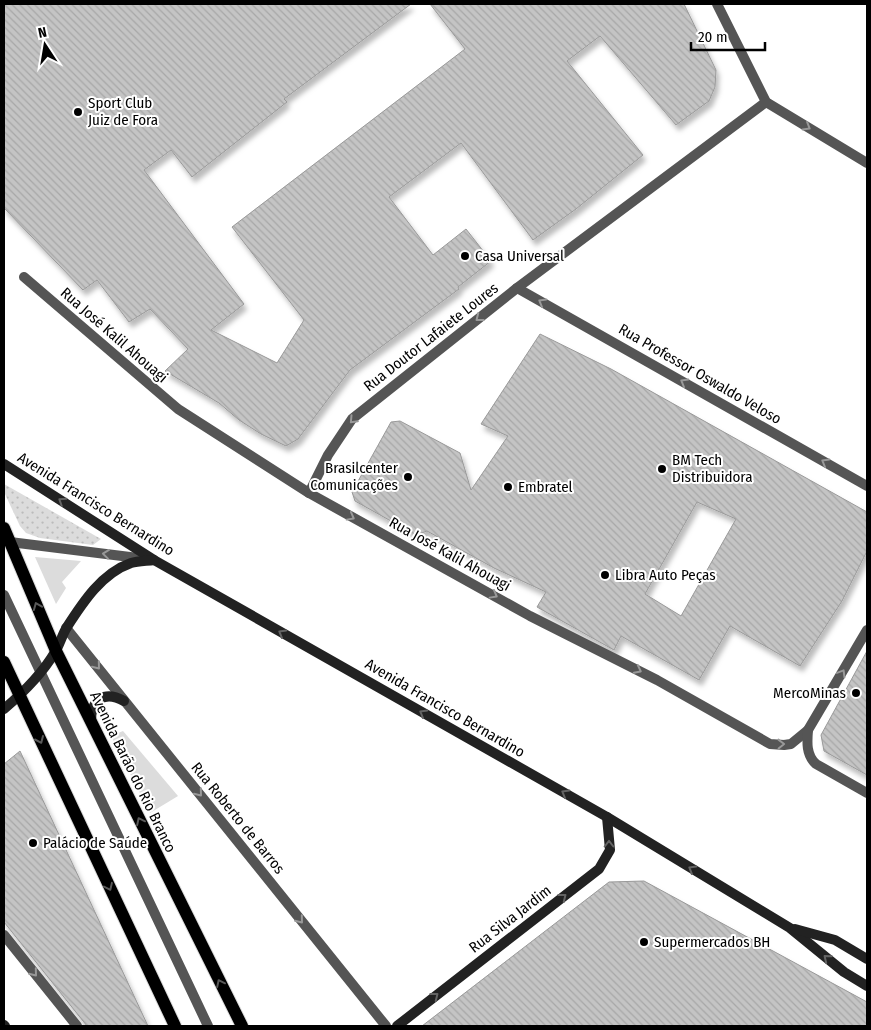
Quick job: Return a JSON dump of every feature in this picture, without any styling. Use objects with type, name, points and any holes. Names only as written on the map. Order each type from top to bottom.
[{"type":"main road","name":"Avenida Francisco Bernardino","points":[[4,464],[154,560],[607,818],[790,928],[844,972],[867,986]]},
{"type":"main road","name":"Avenida Barão do Rio Branco","points":[[4,528],[7,540],[56,652],[242,1026]]},
{"type":"main road","points":[[4,708],[20,696],[41,672],[56,652],[66,628],[99,583],[114,571],[132,563],[154,560]]},
{"type":"main road","points":[[4,662],[175,1026]]},
{"type":"main road","points":[[91,722],[91,711],[95,702],[111,696],[124,701]]},
{"type":"main road","name":"Rua Silva Jardim","points":[[396,1026],[600,869],[610,850],[607,818]]},
{"type":"main road","points":[[790,928],[835,940],[867,959]]},
{"type":"street","points":[[717,4],[766,102],[867,164]]},
{"type":"street","name":"Rua Doutor Lafaiete Loures","points":[[309,493],[328,455],[352,419],[518,288],[766,102]]},
{"type":"street","name":"Rua José Kalil Ahouagi","points":[[24,277],[178,410],[309,493],[530,616],[657,680],[770,744],[791,744],[808,730]]},
{"type":"street","name":"Rua Professor Oswaldo Veloso","points":[[518,288],[867,486]]},
{"type":"street","points":[[7,540],[154,560]]},
{"type":"street","points":[[4,595],[208,1026]]},
{"type":"street","name":"Rua Roberto de Barros","points":[[66,628],[386,1026]]},
{"type":"street","points":[[867,630],[808,730],[807,745],[812,760],[816,764],[867,793]]},
{"type":"street","points":[[4,935],[77,1026]]},
{"type":"shaded area","points":[[4,484],[101,539],[93,545],[40,538],[26,533],[20,526],[4,492]]},
{"type":"shaded area","points":[[35,557],[81,561],[62,582],[66,588],[56,604]]},
{"type":"shaded area","points":[[123,731],[178,796],[150,813],[111,736]]},
{"type":"building","points":[[4,4],[411,4],[284,99],[287,102],[192,177],[171,150],[144,170],[244,304],[211,330],[277,363],[304,320],[232,227],[465,49],[430,4],[684,4],[716,70],[715,87],[709,101],[676,125],[600,36],[567,61],[643,155],[576,209],[533,240],[461,143],[389,197],[433,255],[466,229],[491,261],[458,287],[459,289],[350,370],[298,439],[286,446],[261,434],[239,420],[219,403],[165,371],[188,349],[150,309],[129,322],[97,280],[83,290],[4,208]]},
{"type":"building","points":[[540,334],[611,369],[867,512],[867,551],[842,601],[800,666],[730,626],[699,680],[621,636],[614,650],[537,607],[546,592],[494,568],[427,531],[416,535],[355,501],[352,492],[391,422],[400,421],[460,453],[471,490],[508,436],[481,424]],"holes":[[[697,502],[736,519],[681,616],[645,594]]]},
{"type":"building","name":"MercoMinas","points":[[867,651],[867,775],[824,751],[821,735]]},
{"type":"building","name":"Palácio de Saúde","points":[[20,751],[148,1026],[87,1026],[4,922],[4,764]]},
{"type":"building","name":"Supermercados BH","points":[[644,881],[867,1002],[867,1026],[422,1026],[609,882]]},
{"type":"place","name":"Sport Club Juiz de Fora","points":[[78,112]]},
{"type":"place","name":"Casa Universal","points":[[465,256]]},
{"type":"place","name":"BM Tech Distribuidora","points":[[662,469]]},
{"type":"place","name":"Brasilcenter Comunicações","points":[[408,477]]},
{"type":"place","name":"Embratel","points":[[508,487]]},
{"type":"place","name":"Libra Auto Peças","points":[[605,575]]},
{"type":"place","name":"MercoMinas","points":[[856,693]]},
{"type":"place","name":"Palácio de Saúde","points":[[33,843]]},
{"type":"place","name":"Supermercados BH","points":[[644,942]]}]
